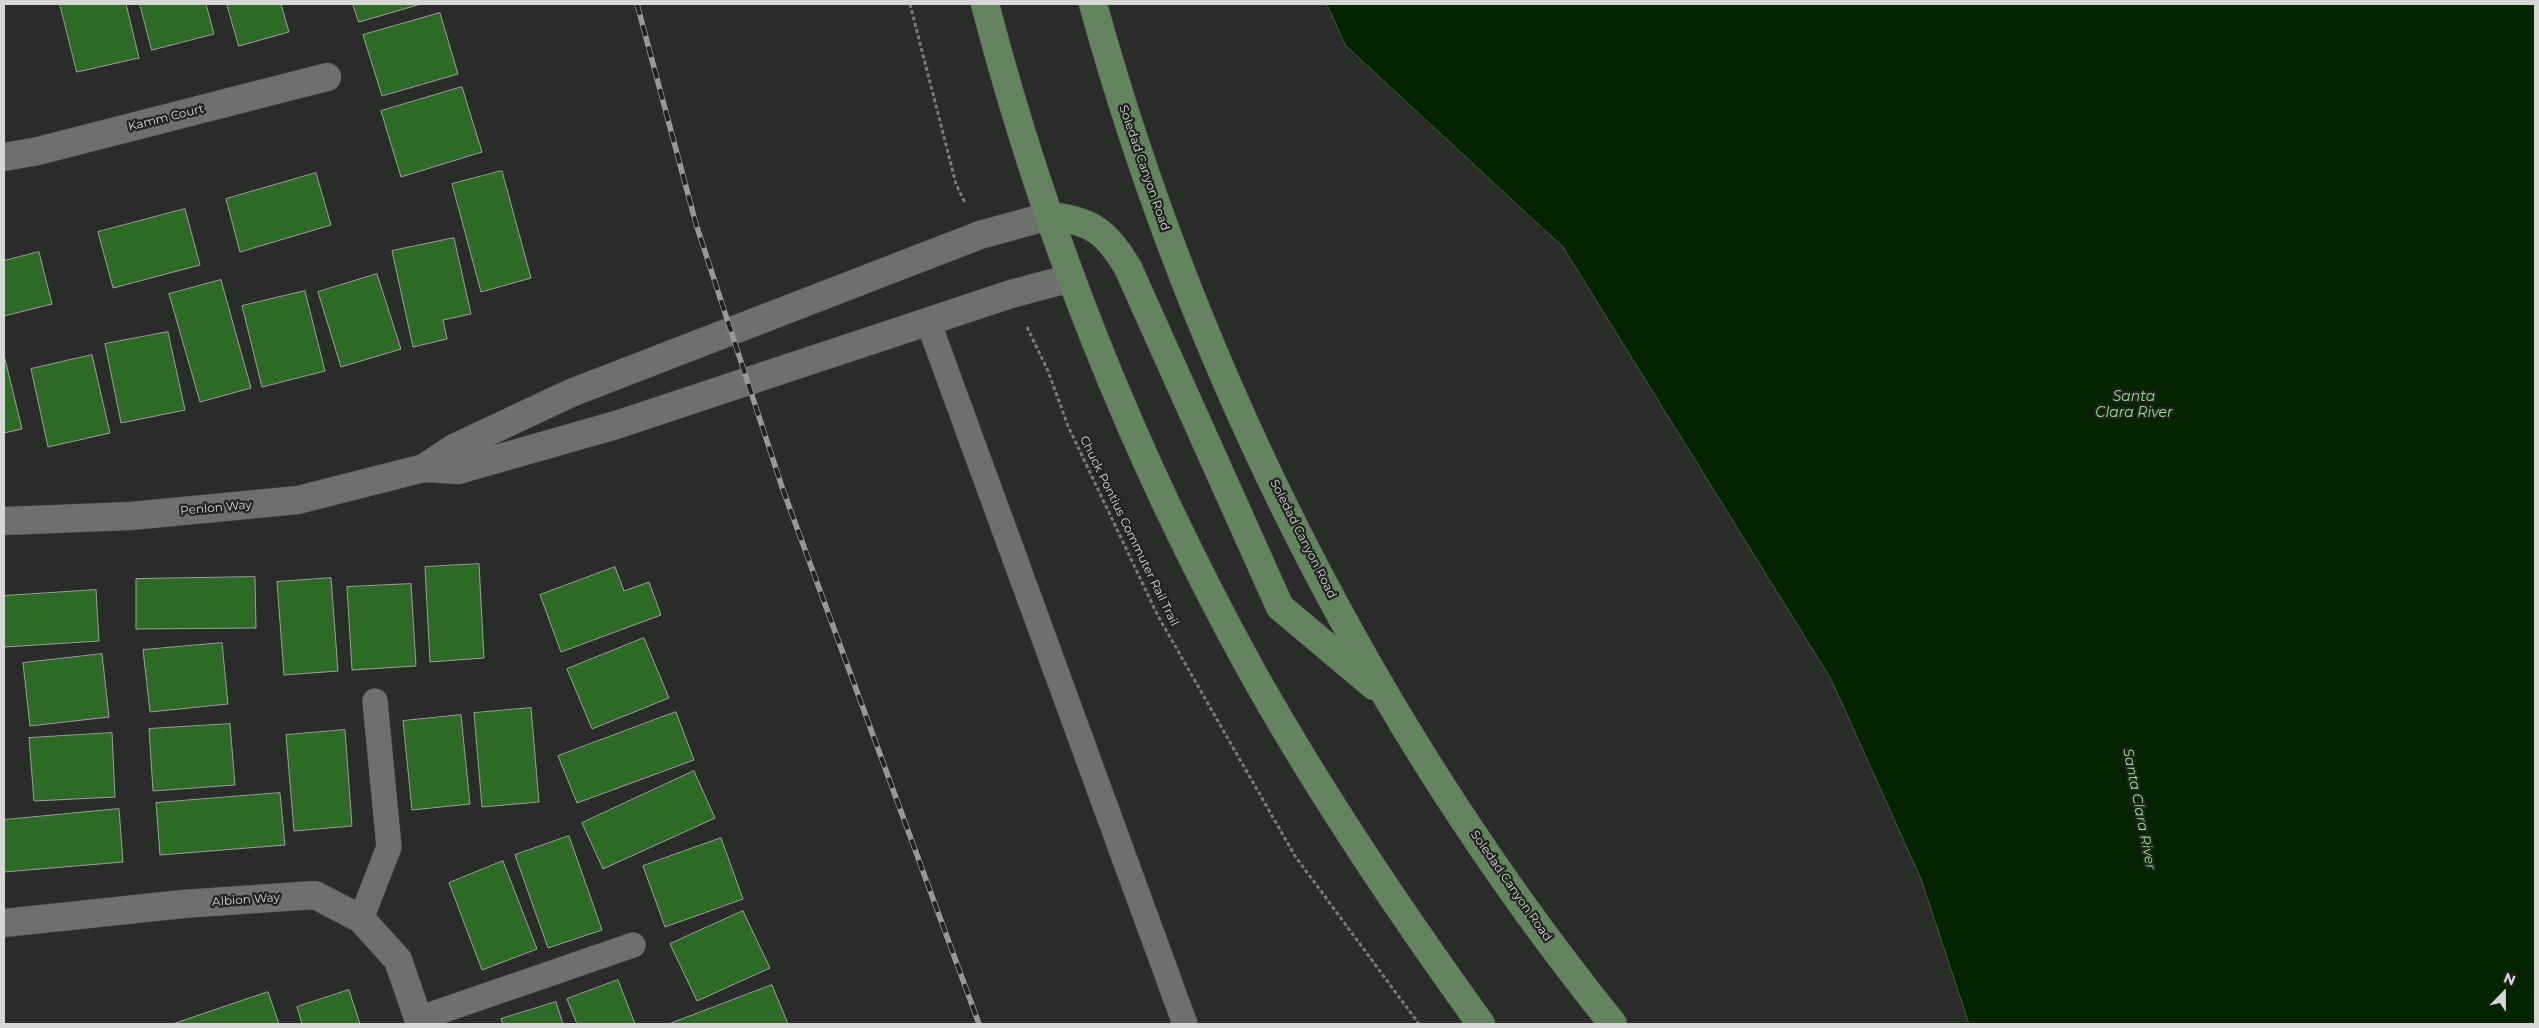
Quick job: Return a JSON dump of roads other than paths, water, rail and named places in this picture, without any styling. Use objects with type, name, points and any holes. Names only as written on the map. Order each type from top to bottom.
[{"type":"main road","points":[[985,4],[1000,62],[1049,216],[1071,278],[1124,411],[1184,541],[1250,668],[1322,791],[1389,895],[1481,1024]]},
{"type":"main road","name":"Soledad Canyon Road","points":[[1093,4],[1114,82],[1169,242],[1233,397],[1306,549],[1387,697],[1477,840],[1575,977],[1613,1024]]},
{"type":"main road","points":[[1049,216],[1074,218],[1097,229],[1115,246],[1128,268],[1280,607],[1387,697]]},
{"type":"street","name":"Kamm Court","points":[[4,157],[38,151],[327,77]]},
{"type":"street","points":[[424,468],[454,448],[571,393],[980,235],[1049,216]]},
{"type":"street","points":[[424,468],[458,470],[616,426],[1011,294],[1071,278]]},
{"type":"street","name":"Penlon Way","points":[[4,520],[131,516],[298,500],[424,468]]},
{"type":"street","name":"Albion Way","points":[[4,923],[183,904],[315,895],[361,919],[398,960],[419,1022]]},
{"type":"lane","points":[[928,321],[1185,1024]]},
{"type":"lane","points":[[361,919],[389,847],[375,701]]},
{"type":"lane","points":[[419,1022],[633,945]]},
{"type":"water","name":"Santa Clara River","points":[[1327,4],[2535,4],[2535,1024],[1969,1024],[1921,879],[1831,679],[1563,247],[1346,46]]},
{"type":"railway","points":[[637,4],[696,224],[782,487],[979,1024]]}]
